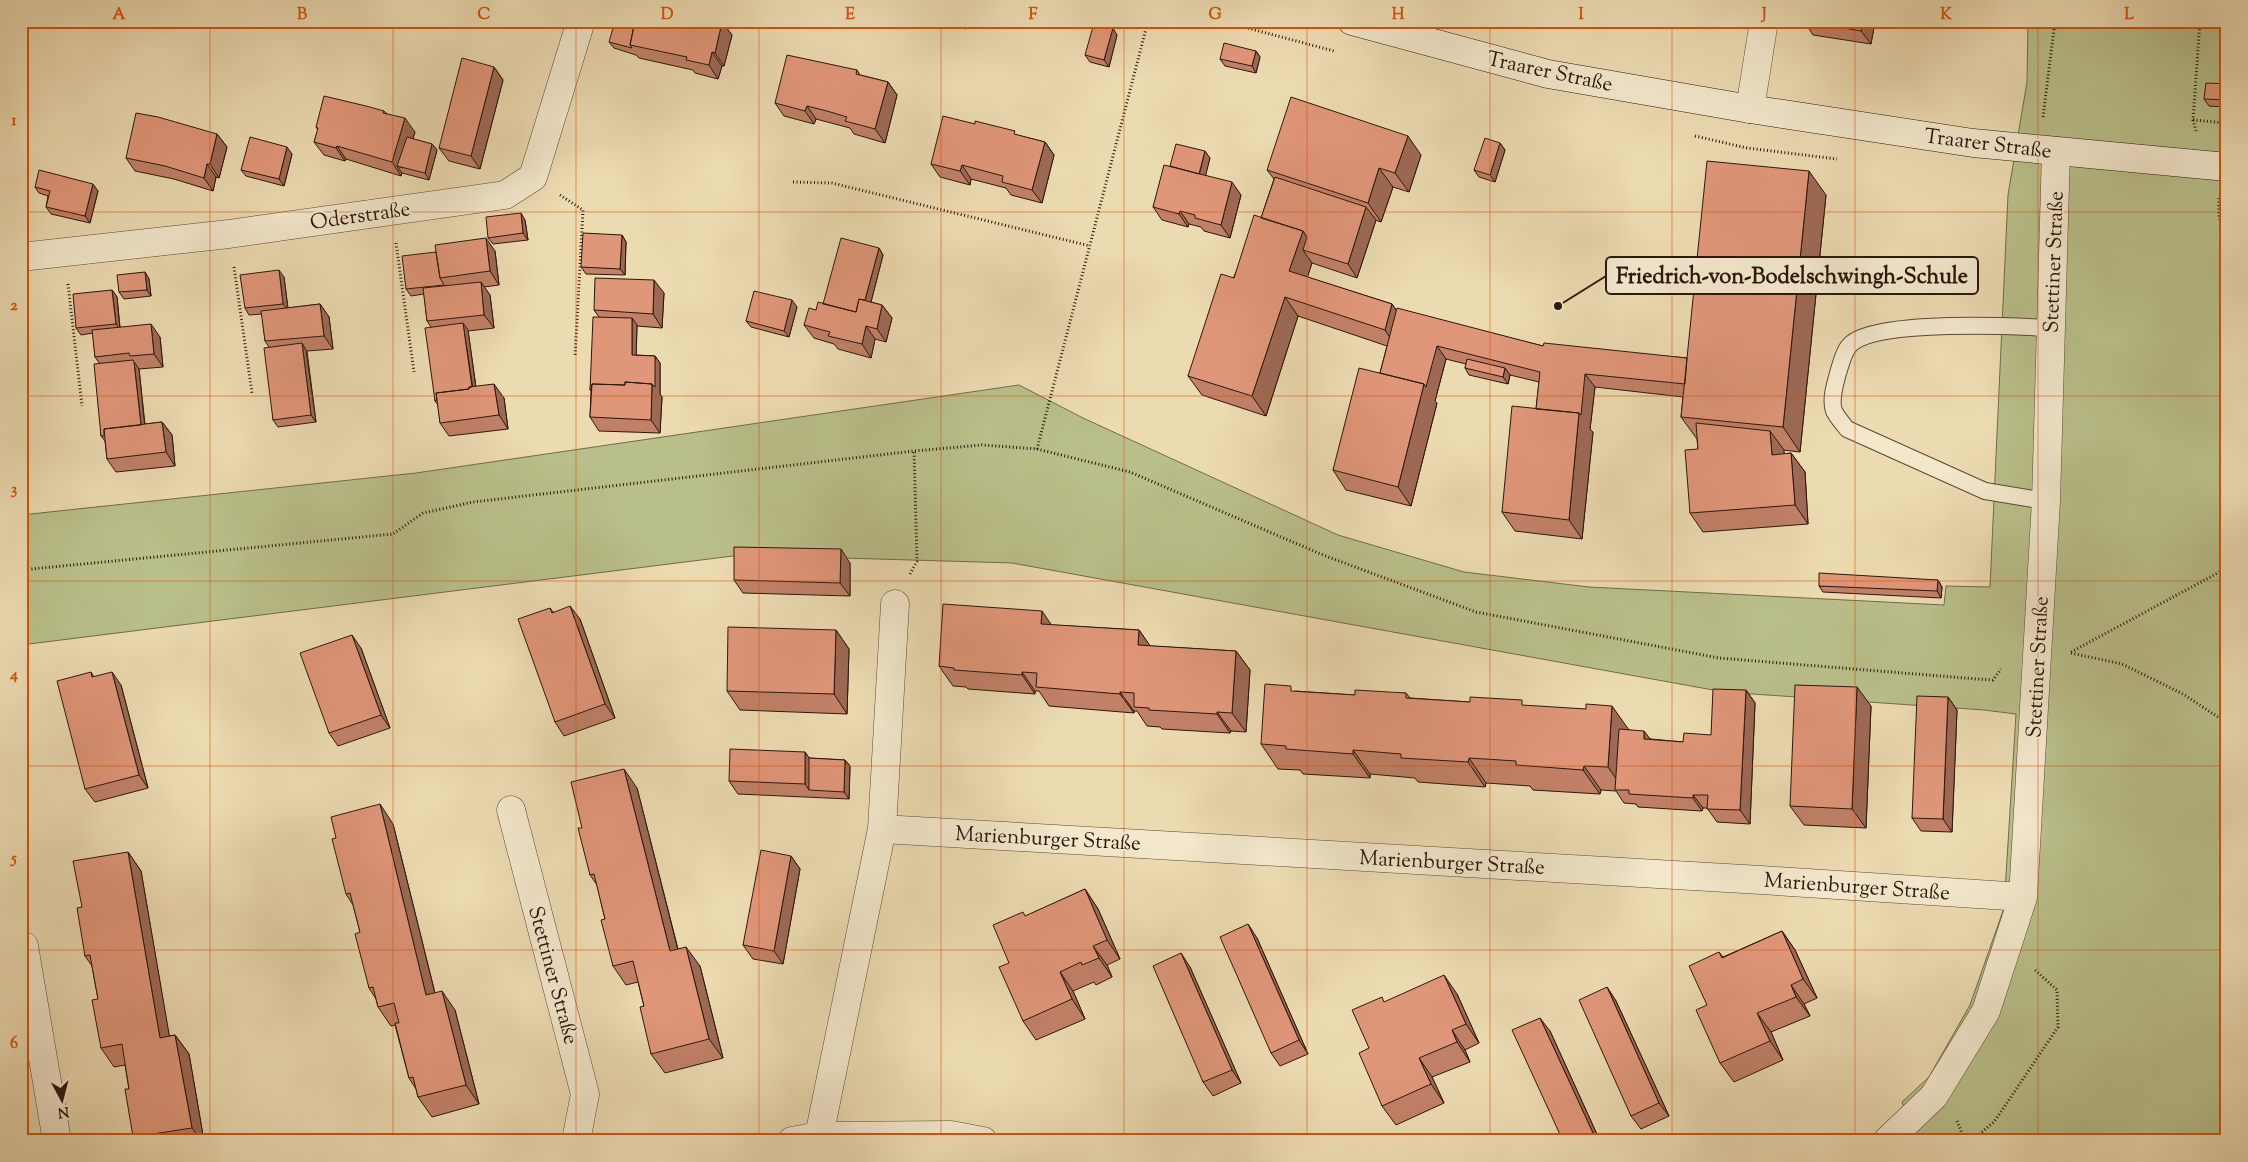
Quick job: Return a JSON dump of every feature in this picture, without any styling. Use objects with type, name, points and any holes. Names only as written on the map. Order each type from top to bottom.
[{"type":"street","points":[[533,177],[581,21]]},
{"type":"street","name":"Traarer Straße","points":[[1352,21],[1548,74],[1750,109],[1973,143],[2221,167]]},
{"type":"street","points":[[1750,109],[1764,21]]},
{"type":"street","name":"Stettiner Straße","points":[[1887,1141],[1934,1096],[1986,1011],[2023,897],[2039,651],[2046,501],[2051,328],[2048,151]]},
{"type":"street","name":"Oderstraße","points":[[21,257],[230,234],[505,195],[533,177]]},
{"type":"street","points":[[819,1136],[882,829],[895,604]]},
{"type":"street","name":"Stettiner Straße","points":[[511,810],[585,1094],[576,1141]]},
{"type":"street","name":"Marienburger Straße","points":[[882,829],[1751,879],[2023,897]]},
{"type":"street","points":[[24,946],[57,1141]]},
{"type":"street","points":[[792,1141],[819,1136],[950,1136],[983,1141]]},
{"type":"lane","points":[[2046,501],[1985,491],[1847,429],[1834,410],[1834,388],[1842,359],[1851,343],[1870,334],[1916,328],[1993,326],[2051,328]]},
{"type":"path","points":[[1037,449],[1148,21]]},
{"type":"path","points":[[2048,151],[2055,21]]},
{"type":"path","points":[[2200,21],[2193,120],[2196,131],[2217,154],[2221,167],[2215,180],[2219,202],[2219,217],[2227,241]]},
{"type":"path","points":[[2193,120],[2227,123]]},
{"type":"path","points":[[533,177],[583,210],[575,357]]},
{"type":"path","points":[[793,182],[832,183],[1090,246]]},
{"type":"path","points":[[392,210],[414,372]]},
{"type":"path","points":[[230,234],[252,392]]},
{"type":"path","points":[[65,252],[82,406]]},
{"type":"path","points":[[21,570],[392,534],[423,513],[473,502],[914,451],[982,445],[1037,449],[1130,472],[1324,556],[1476,612],[1719,658],[1977,679],[1992,680],[2016,651],[2070,653],[2122,664],[2183,694],[2227,722]]},
{"type":"path","points":[[895,604],[917,561],[914,451]]},
{"type":"path","points":[[2070,653],[2227,568]]},
{"type":"path","points":[[1971,1141],[1994,1122],[2034,1066],[2058,1027],[2057,990],[2036,969],[2004,954]]},
{"type":"green space","points":[[2028,21],[2227,21],[2227,1141],[1915,1141],[1902,1102],[1929,1077],[1970,1005],[2004,908],[2016,714],[1984,710],[1724,692],[1012,563],[741,555],[21,645],[21,515],[416,473],[1019,385],[1083,418],[1338,535],[1464,572],[1589,587],[1944,605],[1946,586],[1990,587],[2008,195],[2027,82]]},
{"type":"building","points":[[615,21],[635,21],[630,45],[632,48],[609,42]]},
{"type":"building","points":[[635,21],[722,22],[715,53],[712,52],[709,65],[686,60],[687,57],[630,45]]},
{"type":"building","points":[[1804,21],[1863,21],[1861,31]]},
{"type":"building","points":[[1094,23],[1113,28],[1104,60],[1085,55]]},
{"type":"building","points":[[1224,43],[1256,51],[1252,66],[1220,59]]},
{"type":"building","points":[[787,55],[857,70],[856,74],[888,82],[875,129],[845,121],[847,117],[827,111],[807,106],[805,111],[775,103]]},
{"type":"building","points":[[462,58],[494,67],[471,156],[439,148]]},
{"type":"building","points":[[2206,83],[2227,84],[2227,100],[2204,99]]},
{"type":"building","points":[[324,96],[405,118],[392,162],[337,146],[336,148],[314,142]]},
{"type":"building","points":[[1291,97],[1408,136],[1395,173],[1379,168],[1368,203],[1267,170]]},
{"type":"building","points":[[136,113],[158,117],[217,134],[210,164],[207,164],[204,178],[165,166],[126,158]]},
{"type":"building","points":[[943,116],[975,124],[975,121],[1015,131],[1014,134],[1045,142],[1032,190],[1002,182],[1003,176],[962,165],[960,171],[931,164]]},
{"type":"building","points":[[250,137],[287,147],[279,179],[241,170]]},
{"type":"building","points":[[407,137],[432,144],[425,173],[397,166]]},
{"type":"building","points":[[1485,138],[1500,143],[1490,175],[1474,170]]},
{"type":"building","points":[[1176,144],[1205,151],[1199,174],[1170,166]]},
{"type":"building","points":[[1707,161],[1809,171],[1783,427],[1681,417]]},
{"type":"building","points":[[1164,165],[1232,182],[1221,225],[1195,218],[1195,215],[1180,211],[1179,214],[1153,207]]},
{"type":"building","points":[[39,170],[93,184],[85,216],[46,207],[50,191],[35,187]]},
{"type":"building","points":[[1275,177],[1366,207],[1348,264],[1303,250],[1307,237],[1303,231],[1261,218]]},
{"type":"building","points":[[521,213],[523,233],[488,238],[486,217]]},
{"type":"building","points":[[1254,215],[1303,231],[1289,271],[1392,304],[1385,330],[1285,297],[1252,396],[1188,376],[1221,274],[1234,278]]},
{"type":"building","points":[[583,233],[622,235],[620,269],[581,267]]},
{"type":"building","points":[[486,238],[490,271],[440,278],[435,245]]},
{"type":"building","points":[[841,238],[879,248],[865,300],[859,299],[856,312],[823,304]]},
{"type":"building","points":[[436,252],[440,278],[444,285],[406,289],[402,256]]},
{"type":"building","points":[[279,270],[283,304],[245,308],[240,275]]},
{"type":"building","points":[[145,272],[147,290],[119,292],[117,275]]},
{"type":"building","points":[[595,278],[654,280],[653,314],[594,310]]},
{"type":"building","points":[[481,282],[484,315],[427,321],[423,288]]},
{"type":"building","points":[[112,290],[116,324],[76,328],[73,294]]},
{"type":"building","points":[[754,291],[792,300],[784,331],[746,321]]},
{"type":"building","points":[[859,299],[882,305],[877,329],[866,326],[862,344],[828,336],[830,332],[804,325],[809,308],[816,310],[818,302],[856,312]]},
{"type":"building","points":[[320,304],[324,336],[265,341],[261,311]]},
{"type":"building","points":[[1397,308],[1543,346],[1544,343],[1687,358],[1685,384],[1585,374],[1581,415],[1579,413],[1536,409],[1540,372],[1437,346],[1426,387],[1424,384],[1380,373]]},
{"type":"building","points":[[593,317],[632,318],[632,355],[655,356],[655,387],[652,384],[625,382],[625,385],[592,384],[590,390]]},
{"type":"building","points":[[463,323],[472,387],[436,393],[437,400],[435,401],[425,328]]},
{"type":"building","points":[[151,324],[154,354],[130,356],[129,353],[95,357],[92,330]]},
{"type":"building","points":[[302,343],[311,415],[273,420],[264,348]]},
{"type":"building","points":[[1467,359],[1505,368],[1503,377],[1465,368]]},
{"type":"building","points":[[133,360],[141,425],[104,429],[104,436],[101,436],[94,364]]},
{"type":"building","points":[[1359,368],[1424,384],[1398,487],[1333,470]]},
{"type":"building","points":[[625,382],[652,384],[651,420],[590,417],[592,384],[625,385]]},
{"type":"building","points":[[494,384],[499,415],[440,423],[436,393]]},
{"type":"building","points":[[1512,406],[1579,413],[1569,520],[1502,512]]},
{"type":"building","points":[[162,422],[166,452],[107,459],[104,429]]},
{"type":"building","points":[[1696,423],[1770,431],[1772,455],[1791,453],[1795,505],[1690,513],[1685,450],[1698,449]]},
{"type":"building","points":[[734,547],[841,549],[840,583],[734,580]]},
{"type":"building","points":[[1819,573],[1938,580],[1937,591],[1819,586]]},
{"type":"building","points":[[943,604],[1042,611],[1041,624],[1139,630],[1138,645],[1236,651],[1232,713],[1217,712],[1217,714],[1149,710],[1149,708],[1134,707],[1134,693],[1120,692],[1120,694],[1036,687],[1037,673],[1022,672],[1022,675],[954,670],[954,668],[939,666]]},
{"type":"building","points":[[570,606],[605,704],[555,722],[518,619],[550,608],[552,613]]},
{"type":"building","points":[[728,627],[836,630],[834,694],[727,691]]},
{"type":"building","points":[[352,635],[381,715],[329,733],[300,653]]},
{"type":"building","points":[[91,672],[92,677],[112,672],[139,775],[85,789],[57,681]]},
{"type":"building","points":[[1265,684],[1291,686],[1291,691],[1355,695],[1355,690],[1406,693],[1406,698],[1470,702],[1470,697],[1522,700],[1522,705],[1586,709],[1586,704],[1612,706],[1608,767],[1584,766],[1583,770],[1516,765],[1516,761],[1469,758],[1468,762],[1401,758],[1401,754],[1353,750],[1353,754],[1286,749],[1286,746],[1261,744]]},
{"type":"building","points":[[1795,685],[1857,687],[1852,809],[1790,806]]},
{"type":"building","points":[[1713,689],[1746,690],[1740,810],[1707,809],[1708,795],[1693,795],[1693,798],[1629,794],[1629,790],[1615,790],[1619,729],[1644,731],[1644,739],[1683,742],[1684,733],[1711,735]]},
{"type":"building","points":[[1917,696],[1948,697],[1943,819],[1912,818]]},
{"type":"building","points":[[730,749],[805,752],[805,784],[729,781]]},
{"type":"building","points":[[809,758],[845,760],[844,792],[809,790]]},
{"type":"building","points":[[624,769],[670,951],[686,947],[709,1039],[651,1054],[640,1007],[644,1006],[633,961],[613,966],[601,920],[605,919],[594,874],[590,875],[578,828],[582,828],[571,782]]},
{"type":"building","points":[[380,804],[426,995],[442,991],[466,1085],[418,1097],[413,1077],[409,1078],[395,1023],[399,1023],[394,1003],[378,1007],[373,987],[369,988],[355,934],[360,932],[350,893],[346,894],[332,839],[336,838],[331,817]]},
{"type":"building","points":[[761,850],[791,856],[774,951],[743,945]]},
{"type":"building","points":[[128,852],[160,1038],[175,1035],[192,1128],[133,1137],[125,1089],[129,1089],[122,1044],[101,1048],[92,1000],[98,999],[90,955],[85,956],[77,908],[82,907],[73,861]]},
{"type":"building","points":[[1085,889],[1107,940],[1093,946],[1099,958],[1082,965],[1081,962],[1060,972],[1072,999],[1023,1021],[999,967],[1009,963],[993,925],[1023,912],[1025,916]]},
{"type":"building","points":[[1248,924],[1299,1040],[1271,1053],[1220,937]]},
{"type":"building","points":[[1782,931],[1803,979],[1791,985],[1796,997],[1757,1013],[1770,1041],[1720,1063],[1696,1010],[1707,1005],[1689,966],[1719,952],[1722,958]]},
{"type":"building","points":[[1181,953],[1232,1070],[1203,1082],[1153,966]]},
{"type":"building","points":[[1444,975],[1466,1024],[1452,1030],[1457,1042],[1419,1058],[1431,1084],[1382,1106],[1359,1053],[1369,1048],[1352,1010],[1382,997],[1384,1002]]},
{"type":"building","points":[[1607,987],[1659,1103],[1631,1116],[1579,1000]]},
{"type":"building","points":[[1540,1018],[1593,1133],[1575,1141],[1563,1141],[1512,1030]]},
{"type":"place","name":"Friedrich-von-Bodelschwingh-Schule","points":[[1558,306]]}]
